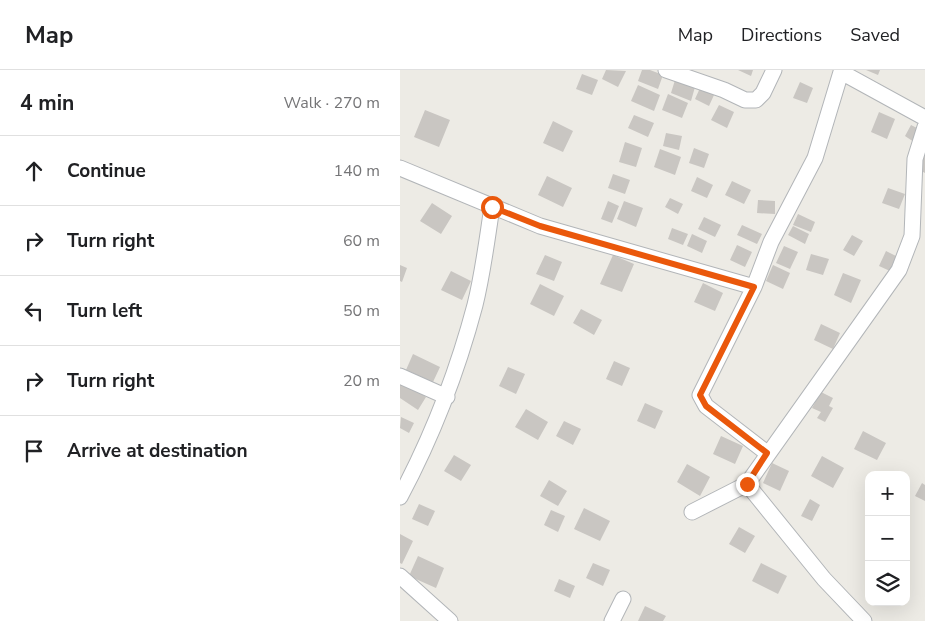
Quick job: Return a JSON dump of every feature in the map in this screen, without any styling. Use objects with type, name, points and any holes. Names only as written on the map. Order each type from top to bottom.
[{"type":"street","points":[[666,70],[724,90],[745,100],[756,100],[763,93],[774,70]]},
{"type":"street","points":[[767,453],[706,406],[700,395],[754,287],[771,242],[815,158],[839,71],[925,118]]},
{"type":"street","points":[[692,512],[747,484],[767,453],[899,270],[912,236],[915,159],[925,127]]},
{"type":"street","points":[[400,168],[540,226],[754,287]]},
{"type":"street","points":[[400,497],[447,397],[476,304],[492,207]]},
{"type":"street","points":[[400,376],[447,397]]},
{"type":"street","points":[[747,484],[824,579],[864,621]]},
{"type":"street","points":[[400,576],[450,621]]},
{"type":"street","points":[[612,621],[623,599]]},
{"type":"building","points":[[606,70],[626,71],[618,87],[602,79]]},
{"type":"building","points":[[642,70],[650,70],[663,75],[658,89],[638,81]]},
{"type":"building","points":[[738,70],[753,70],[751,76]]},
{"type":"building","points":[[866,70],[880,70],[878,75]]},
{"type":"building","points":[[582,74],[598,80],[592,95],[576,89]]},
{"type":"building","points":[[675,80],[695,87],[691,101],[671,93]]},
{"type":"building","points":[[800,82],[813,88],[807,103],[793,98]]},
{"type":"building","points":[[638,85],[660,95],[654,111],[631,101]]},
{"type":"building","points":[[700,88],[714,95],[709,106],[695,99]]},
{"type":"building","points":[[668,94],[688,103],[682,118],[662,110]]},
{"type":"building","points":[[719,105],[734,112],[727,128],[711,120]]},
{"type":"building","points":[[425,110],[450,120],[439,147],[414,137]]},
{"type":"building","points":[[879,112],[895,119],[887,139],[871,132]]},
{"type":"building","points":[[634,115],[654,123],[648,137],[628,128]]},
{"type":"building","points":[[553,121],[573,131],[563,152],[543,143]]},
{"type":"building","points":[[911,125],[921,130],[914,142],[905,136]]},
{"type":"building","points":[[666,133],[682,136],[679,150],[663,146]]},
{"type":"building","points":[[625,142],[642,148],[636,167],[619,162]]},
{"type":"building","points":[[694,148],[709,154],[704,168],[689,163]]},
{"type":"building","points":[[660,149],[681,157],[675,175],[654,167]]},
{"type":"building","points":[[925,149],[925,173],[916,168]]},
{"type":"building","points":[[613,174],[630,180],[625,194],[608,188]]},
{"type":"building","points":[[547,176],[572,188],[563,207],[538,195]]},
{"type":"building","points":[[697,177],[713,185],[707,198],[691,191]]},
{"type":"building","points":[[732,181],[751,190],[744,204],[725,195]]},
{"type":"building","points":[[888,188],[905,194],[899,209],[882,203]]},
{"type":"building","points":[[670,198],[683,204],[678,214],[665,207]]},
{"type":"building","points":[[758,200],[775,201],[775,214],[757,213]]},
{"type":"building","points":[[608,201],[619,206],[612,223],[601,219]]},
{"type":"building","points":[[624,201],[643,208],[636,227],[617,219]]},
{"type":"building","points":[[432,203],[452,216],[441,234],[420,221]]},
{"type":"building","points":[[798,214],[815,222],[811,232],[793,225]]},
{"type":"building","points":[[704,217],[721,225],[715,237],[698,229]]},
{"type":"building","points":[[742,225],[762,234],[757,244],[737,235]]},
{"type":"building","points":[[793,226],[809,234],[805,244],[788,235]]},
{"type":"building","points":[[672,228],[688,234],[683,245],[668,239]]},
{"type":"building","points":[[692,234],[707,241],[702,253],[687,246]]},
{"type":"building","points":[[852,235],[863,241],[854,256],[843,250]]},
{"type":"building","points":[[737,245],[752,252],[745,267],[730,260]]},
{"type":"building","points":[[784,246],[798,252],[790,269],[776,263]]},
{"type":"building","points":[[886,251],[896,256],[890,271],[879,266]]},
{"type":"building","points":[[811,254],[829,259],[823,275],[806,270]]},
{"type":"building","points":[[545,255],[562,262],[554,281],[536,274]]},
{"type":"building","points":[[613,255],[634,264],[622,292],[600,284]]},
{"type":"building","points":[[400,265],[407,268],[402,282],[400,281]]},
{"type":"building","points":[[773,265],[790,273],[783,289],[766,281]]},
{"type":"building","points":[[451,271],[471,281],[462,300],[441,290]]},
{"type":"building","points":[[843,273],[861,280],[851,303],[834,295]]},
{"type":"building","points":[[703,283],[723,293],[715,311],[694,302]]},
{"type":"building","points":[[540,284],[564,296],[554,316],[530,304]]},
{"type":"building","points":[[581,309],[602,320],[594,335],[573,323]]},
{"type":"building","points":[[821,324],[840,333],[833,349],[814,340]]},
{"type":"building","points":[[413,354],[440,367],[433,382],[406,370]]},
{"type":"building","points":[[614,361],[630,368],[622,386],[606,379]]},
{"type":"building","points":[[508,367],[525,374],[516,394],[499,386]]},
{"type":"building","points":[[400,380],[426,397],[418,410],[400,398]]},
{"type":"building","points":[[821,392],[833,398],[829,406],[833,408],[825,422],[817,418],[821,412],[812,408]]},
{"type":"building","points":[[645,403],[663,411],[655,429],[637,421]]},
{"type":"building","points":[[526,409],[548,422],[538,440],[515,427]]},
{"type":"building","points":[[401,417],[414,423],[409,433],[400,428]]},
{"type":"building","points":[[564,421],[581,429],[573,445],[556,436]]},
{"type":"building","points":[[863,431],[886,443],[877,460],[854,449]]},
{"type":"building","points":[[721,436],[743,446],[735,464],[713,454]]},
{"type":"building","points":[[454,455],[471,465],[461,481],[444,471]]},
{"type":"building","points":[[822,456],[844,468],[833,488],[811,476]]},
{"type":"building","points":[[772,463],[789,471],[780,491],[763,483]]},
{"type":"building","points":[[687,464],[710,477],[700,496],[677,482]]},
{"type":"building","points":[[549,480],[567,491],[558,506],[540,496]]},
{"type":"building","points":[[922,483],[925,485],[925,501],[915,496]]},
{"type":"building","points":[[810,499],[820,505],[812,521],[801,516]]},
{"type":"building","points":[[419,504],[435,511],[428,526],[412,519]]},
{"type":"building","points":[[584,508],[610,521],[600,541],[574,529]]},
{"type":"building","points":[[551,510],[565,516],[558,532],[544,525]]},
{"type":"building","points":[[739,527],[755,536],[745,553],[729,544]]},
{"type":"building","points":[[400,534],[413,541],[402,564],[400,563]]},
{"type":"building","points":[[418,556],[444,568],[436,588],[409,576]]},
{"type":"building","points":[[593,563],[610,570],[603,586],[586,578]]},
{"type":"building","points":[[761,563],[787,576],[778,594],[752,581]]},
{"type":"building","points":[[559,579],[575,586],[570,598],[554,591]]},
{"type":"building","points":[[645,606],[666,616],[663,621],[638,621]]},
{"type":"route","points":[[492,207],[540,226],[754,287],[700,395],[706,406],[767,453],[747,484]]}]
